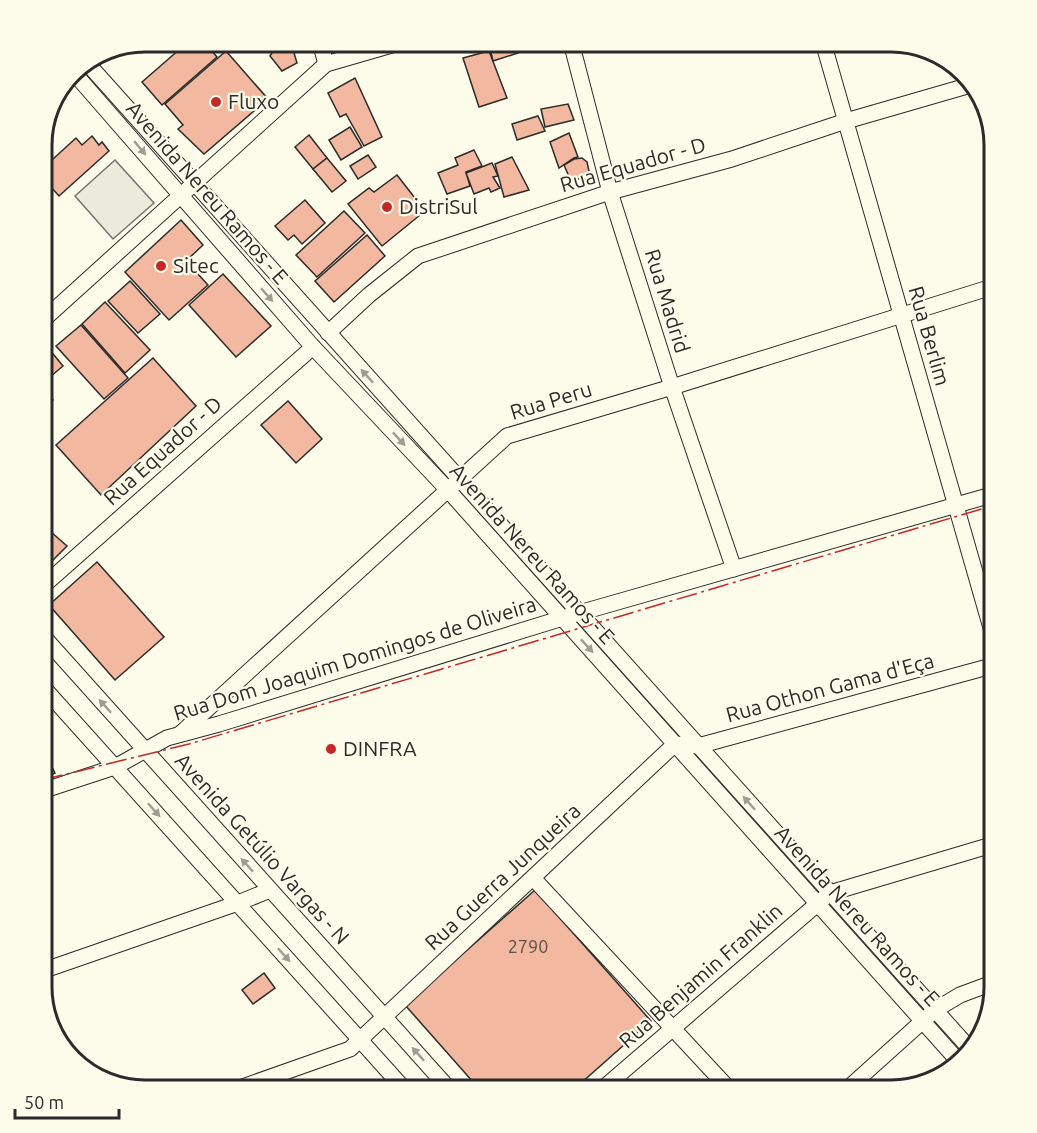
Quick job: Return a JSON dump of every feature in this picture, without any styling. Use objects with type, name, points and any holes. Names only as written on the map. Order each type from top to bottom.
[{"type":"street","points":[[323,52],[326,64]]},
{"type":"street","points":[[53,311],[326,64],[366,52]]},
{"type":"street","name":"Rua Madrid","points":[[574,53],[610,192],[672,387],[734,569]]},
{"type":"street","name":"Rua Berlim","points":[[826,53],[984,603]]},
{"type":"street","name":"Avenida Nereu Ramos - E","points":[[92,70],[180,196],[313,347],[447,489],[954,1056]]},
{"type":"street","name":"Avenida Nereu Ramos - E","points":[[81,79],[194,184],[965,1044]]},
{"type":"street","name":"Rua Equador - D","points":[[328,333],[369,295],[418,256],[610,192],[732,159],[963,87]]},
{"type":"street","name":"Rua Peru","points":[[180,734],[507,436],[984,289]]},
{"type":"street","name":"Rua Equador - D","points":[[52,578],[313,347]]},
{"type":"street","name":"Rua Dom Joaquim Domingos de Oliveira","points":[[52,788],[92,776],[180,734],[562,618],[984,497]]},
{"type":"street","name":"Avenida Getúlio Vargas - N","points":[[52,647],[441,1080]]},
{"type":"street","name":"Rua Othon Gama d'Eça","points":[[675,744],[698,746],[984,668]]},
{"type":"street","points":[[627,691],[640,681]]},
{"type":"street","points":[[52,697],[396,1080]]},
{"type":"street","name":"Rua Guerra Junqueira","points":[[262,1080],[350,1049],[675,744]]},
{"type":"street","points":[[830,893],[984,847]]},
{"type":"street","points":[[533,878],[721,1080]]},
{"type":"street","points":[[52,968],[270,890]]},
{"type":"street","name":"Rua Benjamin Franklin","points":[[613,1080],[830,893]]},
{"type":"street","points":[[857,1080],[935,1010],[960,995],[984,986]]},
{"type":"shaded area","points":[[115,160],[154,203],[113,239],[75,196]]},
{"type":"building","points":[[176,52],[213,52],[217,57],[162,105],[142,82]]},
{"type":"building","name":"Fluxo","points":[[225,52],[268,99],[204,154],[178,129],[183,125],[165,104]]},
{"type":"building","points":[[272,52],[296,52],[297,63],[282,71],[270,56]]},
{"type":"building","points":[[490,52],[507,98],[479,107],[463,58]]},
{"type":"building","points":[[491,52],[518,53],[493,61]]},
{"type":"building","points":[[355,78],[382,137],[364,146],[346,114],[340,117],[328,93]]},
{"type":"building","points":[[568,104],[574,120],[545,127],[541,109]]},
{"type":"building","points":[[538,116],[545,131],[517,140],[512,124]]},
{"type":"building","points":[[350,127],[362,147],[341,160],[329,140]]},
{"type":"building","points":[[569,133],[578,157],[559,168],[550,142]]},
{"type":"building","points":[[309,135],[327,158],[313,169],[295,147]]},
{"type":"building","points":[[92,136],[99,145],[102,142],[109,151],[59,196],[53,189],[53,159],[76,138],[82,145]]},
{"type":"building","points":[[474,150],[482,166],[466,172],[470,186],[447,194],[438,173],[458,165],[455,158]]},
{"type":"building","points":[[368,155],[376,167],[358,179],[350,166]]},
{"type":"building","points":[[512,157],[529,190],[504,197],[495,164]]},
{"type":"building","points":[[327,158],[346,181],[332,192],[313,169]]},
{"type":"building","points":[[582,158],[587,162],[590,176],[571,181],[564,165],[574,159]]},
{"type":"building","points":[[492,163],[498,176],[493,177],[500,188],[491,192],[489,188],[474,194],[466,173]]},
{"type":"building","name":"DistriSul","points":[[397,175],[425,211],[382,246],[348,204],[369,188],[374,192]]},
{"type":"building","points":[[305,200],[325,223],[302,244],[294,235],[288,240],[275,226]]},
{"type":"building","points":[[344,211],[365,233],[317,277],[296,255]]},
{"type":"building","name":"Sitec","points":[[181,220],[203,245],[186,261],[208,285],[169,320],[125,272]]},
{"type":"building","points":[[367,235],[385,256],[334,302],[315,281]]},
{"type":"building","points":[[223,274],[271,326],[236,357],[189,305]]},
{"type":"building","points":[[130,281],[160,314],[138,333],[108,301]]},
{"type":"building","points":[[105,302],[150,350],[125,373],[82,324]]},
{"type":"building","points":[[81,325],[128,378],[104,399],[56,346]]},
{"type":"building","points":[[53,354],[63,366],[53,375]]},
{"type":"building","points":[[153,358],[196,406],[101,495],[56,445]]},
{"type":"building","points":[[288,401],[322,439],[296,463],[261,425]]},
{"type":"building","points":[[53,533],[67,546],[53,560]]},
{"type":"building","points":[[97,562],[164,637],[115,680],[52,609],[52,602]]},
{"type":"building","points":[[535,890],[651,1021],[584,1080],[471,1080],[405,1005]]},
{"type":"building","points":[[264,973],[275,988],[253,1004],[242,990]]},
{"type":"power","points":[[52,777],[189,744],[984,508]]},
{"type":"place","name":"Fluxo","points":[[216,102]]},
{"type":"place","name":"DistriSul","points":[[387,207]]},
{"type":"place","name":"Sitec","points":[[161,266]]},
{"type":"place","name":"DINFRA","points":[[331,749]]}]
